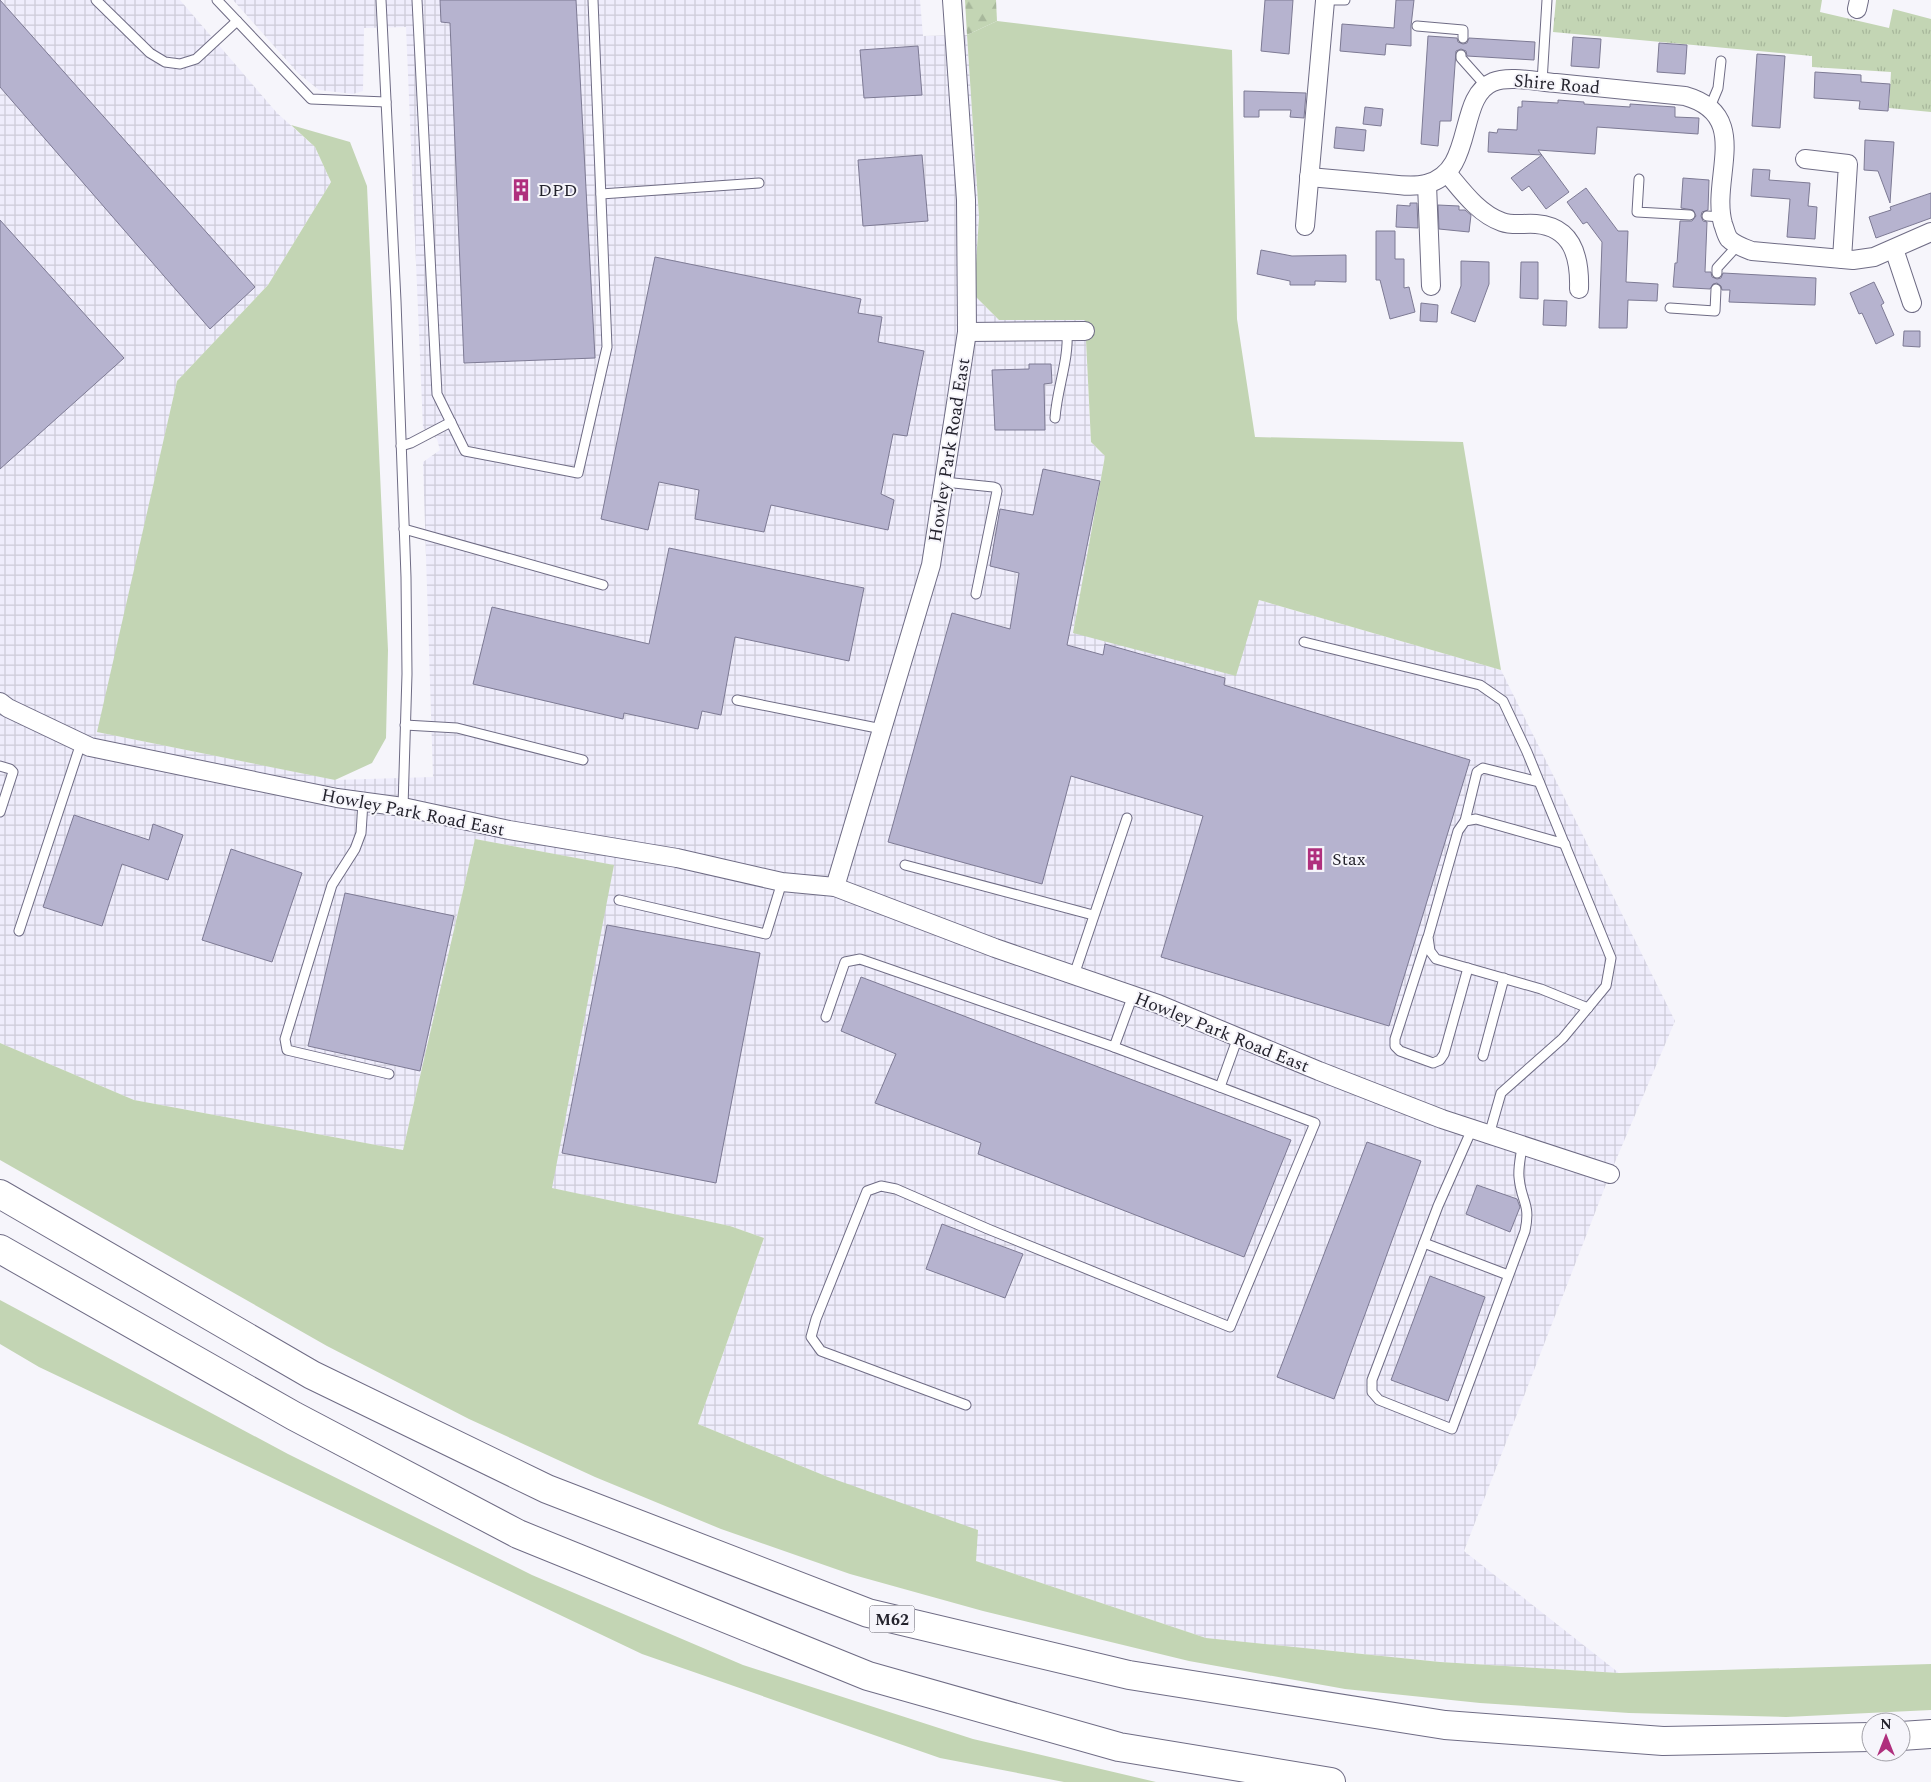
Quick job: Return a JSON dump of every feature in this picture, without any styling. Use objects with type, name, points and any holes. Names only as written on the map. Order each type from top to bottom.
[{"type":"highway","name":"M62","points":[[0,1194],[312,1375],[547,1489],[868,1613],[1129,1676],[1445,1725],[1662,1741],[1861,1738]]},
{"type":"highway","points":[[0,1249],[294,1416],[518,1534],[859,1672],[1119,1747],[1331,1782]]},
{"type":"highway","points":[[1911,1735],[1931,1734]]},
{"type":"street","name":"Howley Park Road East","points":[[835,887],[931,565],[967,332],[966,200],[952,0]]},
{"type":"street","points":[[1305,226],[1324,1]]},
{"type":"street","name":"Shire Road","points":[[1486,86],[1502,79],[1542,82],[1684,96],[1699,100],[1710,108]]},
{"type":"street","points":[[1309,177],[1401,185],[1427,184],[1448,174],[1455,161],[1477,98],[1486,86]]},
{"type":"street","points":[[1710,108],[1724,131],[1725,144],[1721,198],[1714,217],[1727,238],[1738,245],[1752,251],[1775,254],[1842,259],[1874,257],[1894,250],[1931,232]]},
{"type":"street","points":[[1805,159],[1848,164],[1842,259]]},
{"type":"street","points":[[1448,174],[1470,200],[1493,218],[1513,225],[1524,223],[1542,224],[1557,230],[1569,241],[1577,256],[1579,289]]},
{"type":"street","points":[[1427,184],[1431,286]]},
{"type":"street","points":[[1894,250],[1912,303]]},
{"type":"street","points":[[967,332],[1076,331]]},
{"type":"street","name":"Howley Park Road East","points":[[0,702],[8,708],[90,747],[337,798],[403,807],[509,830],[677,858],[782,882],[835,887],[995,948],[1158,1004],[1318,1071],[1442,1119],[1610,1174]]},
{"type":"lane","points":[[96,0],[150,54],[165,62],[180,64],[196,59],[237,22]]},
{"type":"lane","points":[[217,0],[311,99],[386,102]]},
{"type":"lane","points":[[381,0],[404,529],[407,674],[403,807]]},
{"type":"lane","points":[[417,0],[437,394],[465,451],[578,473],[607,347],[593,0]]},
{"type":"lane","points":[[1324,1],[1344,0]]},
{"type":"lane","points":[[1542,82],[1547,0]]},
{"type":"lane","points":[[1416,26],[1463,30],[1462,38]]},
{"type":"lane","points":[[1461,55],[1461,58],[1486,86]]},
{"type":"lane","points":[[1710,108],[1718,88],[1721,61]]},
{"type":"lane","points":[[1639,179],[1637,212],[1690,215]]},
{"type":"lane","points":[[601,194],[759,183]]},
{"type":"lane","points":[[1717,273],[1717,268],[1738,245]]},
{"type":"lane","points":[[1670,308],[1715,310],[1716,289]]},
{"type":"lane","points":[[1055,418],[1056,399],[1076,331]]},
{"type":"lane","points":[[401,446],[411,443],[451,422]]},
{"type":"lane","points":[[944,482],[993,487],[997,491],[976,594]]},
{"type":"lane","points":[[404,529],[603,585]]},
{"type":"lane","points":[[1304,642],[1480,685],[1503,701],[1539,782],[1611,958],[1606,986],[1562,1038],[1501,1093],[1489,1135]]},
{"type":"lane","points":[[737,700],[882,729]]},
{"type":"lane","points":[[405,725],[457,728],[583,760]]},
{"type":"lane","points":[[19,931],[81,743]]},
{"type":"lane","points":[[0,766],[13,772],[0,812]]},
{"type":"lane","points":[[1468,968],[1444,1054],[1440,1060],[1433,1063],[1400,1051],[1395,1046],[1395,1039],[1428,937],[1458,831],[1465,821],[1477,772],[1482,768],[1539,782]]},
{"type":"lane","points":[[363,802],[361,833],[355,849],[332,885],[285,1039],[287,1050],[389,1074]]},
{"type":"lane","points":[[1074,975],[1127,818]]},
{"type":"lane","points":[[1465,821],[1476,819],[1565,844]]},
{"type":"lane","points":[[905,865],[1093,915]]},
{"type":"lane","points":[[619,900],[766,934],[782,882]]},
{"type":"lane","points":[[1428,937],[1430,951],[1436,959],[1540,989],[1588,1008]]},
{"type":"lane","points":[[826,1017],[845,962],[860,959],[1114,1047],[1315,1123],[1230,1327],[896,1190],[881,1186],[867,1191],[816,1319],[811,1337],[821,1351],[966,1405]]},
{"type":"lane","points":[[1483,1056],[1504,978]]},
{"type":"lane","points":[[1114,1047],[1133,995]]},
{"type":"lane","points":[[1220,1087],[1238,1037]]},
{"type":"lane","points":[[1472,1129],[1438,1206],[1372,1380],[1372,1392],[1379,1400],[1452,1429],[1525,1231],[1528,1208],[1519,1177],[1522,1146]]},
{"type":"lane","points":[[1424,1243],[1508,1276]]},
{"type":"shaded area","points":[[0,0],[180,0],[277,113],[315,147],[331,182],[268,285],[177,381],[98,732],[335,780],[433,777],[423,462],[440,450],[437,439],[423,428],[406,27],[364,28],[363,91],[353,94],[319,90],[298,73],[233,0],[920,0],[923,36],[967,35],[979,217],[974,295],[999,320],[1085,320],[1091,442],[1105,456],[1073,633],[1259,600],[1501,670],[1675,1021],[1610,1174],[1464,1551],[1619,1673],[1440,1662],[1206,1638],[976,1561],[828,1477],[698,1424],[764,1238],[730,1226],[551,1188],[613,865],[475,839],[403,1150],[134,1100],[0,1043]]},
{"type":"green space","points":[[965,0],[996,0],[997,21],[967,35]]},
{"type":"green space","points":[[1556,0],[1822,0],[1820,12],[1889,28],[1893,9],[1931,19],[1931,112],[1889,108],[1891,72],[1812,67],[1812,56],[1553,32]]},
{"type":"green space","points":[[997,21],[1232,50],[1237,319],[1255,437],[1463,442],[1501,670],[1259,600],[1236,676],[1073,633],[1105,456],[1091,442],[1085,320],[999,320],[974,295],[979,217],[967,35]]},
{"type":"green space","points":[[291,125],[350,142],[367,186],[388,650],[386,738],[372,763],[335,780],[97,732],[177,381],[268,285],[331,182],[315,147]]},
{"type":"green space","points":[[475,839],[614,865],[552,1188],[730,1226],[764,1238],[698,1424],[828,1477],[978,1530],[976,1561],[1206,1638],[1440,1662],[1619,1673],[1931,1664],[1931,1710],[1786,1717],[1629,1713],[1480,1703],[1345,1689],[1189,1661],[983,1611],[850,1574],[721,1529],[595,1477],[469,1419],[327,1346],[0,1160],[0,1043],[134,1100],[403,1150]]},
{"type":"green space","points":[[0,1300],[288,1454],[532,1575],[743,1665],[973,1739],[1156,1782],[1064,1782],[940,1758],[642,1654],[39,1367],[0,1344]]},
{"type":"building","points":[[0,0],[255,287],[210,329],[0,87]]},
{"type":"building","name":"DPD","points":[[440,0],[576,0],[595,358],[464,363],[450,23],[441,22]]},
{"type":"building","points":[[1265,0],[1293,0],[1289,54],[1261,51]]},
{"type":"building","points":[[1396,0],[1414,0],[1411,46],[1386,44],[1385,55],[1340,51],[1342,24],[1394,28]]},
{"type":"building","points":[[1428,36],[1457,38],[1458,42],[1463,44],[1467,43],[1469,38],[1535,42],[1534,60],[1467,56],[1466,51],[1461,49],[1456,51],[1451,121],[1440,121],[1438,146],[1421,144]]},
{"type":"building","points":[[1573,37],[1601,39],[1599,68],[1571,66]]},
{"type":"building","points":[[1659,43],[1687,45],[1685,74],[1657,72]]},
{"type":"building","points":[[918,46],[922,95],[864,98],[860,50]]},
{"type":"building","points":[[1757,54],[1785,56],[1780,128],[1752,126]]},
{"type":"building","points":[[1815,72],[1861,75],[1861,82],[1890,84],[1888,111],[1859,109],[1860,101],[1814,98]]},
{"type":"building","points":[[1244,91],[1306,93],[1304,118],[1290,117],[1291,110],[1259,110],[1259,117],[1244,117]]},
{"type":"building","points":[[1558,100],[1630,107],[1630,104],[1675,107],[1675,117],[1699,118],[1698,134],[1597,127],[1595,154],[1538,150],[1542,155],[1488,152],[1489,132],[1497,133],[1498,129],[1517,130],[1518,107],[1522,107],[1522,101],[1558,103]]},
{"type":"building","points":[[1365,107],[1383,109],[1381,126],[1363,124]]},
{"type":"building","points":[[1336,127],[1366,130],[1364,151],[1334,148]]},
{"type":"building","points":[[1865,140],[1894,142],[1890,203],[1878,171],[1864,170]]},
{"type":"building","points":[[922,155],[928,221],[863,226],[858,160]]},
{"type":"building","points":[[1542,155],[1569,192],[1546,209],[1529,186],[1522,191],[1511,178]]},
{"type":"building","points":[[1753,169],[1770,170],[1769,180],[1810,183],[1808,206],[1817,207],[1815,239],[1787,237],[1790,199],[1751,196]]},
{"type":"building","points":[[1683,178],[1709,180],[1708,210],[1702,212],[1701,216],[1703,221],[1707,222],[1705,272],[1711,272],[1712,277],[1717,279],[1721,278],[1723,273],[1816,278],[1815,305],[1729,302],[1730,290],[1722,290],[1721,286],[1717,283],[1713,284],[1710,289],[1673,287],[1680,221],[1692,221],[1696,216],[1693,210],[1681,208]]},
{"type":"building","points":[[1586,188],[1618,231],[1628,231],[1626,282],[1658,284],[1657,301],[1628,300],[1627,328],[1599,328],[1602,242],[1587,222],[1583,224],[1567,202]]},
{"type":"building","points":[[1931,193],[1931,218],[1876,238],[1869,217],[1891,210],[1890,207]]},
{"type":"building","points":[[1410,203],[1417,203],[1418,228],[1396,227],[1397,205],[1410,206]]},
{"type":"building","points":[[1438,205],[1459,206],[1459,210],[1465,210],[1471,215],[1469,232],[1439,229]]},
{"type":"building","points":[[0,220],[124,358],[0,469]]},
{"type":"building","points":[[1376,231],[1395,231],[1395,259],[1404,259],[1404,288],[1409,287],[1415,312],[1390,319],[1380,280],[1376,280]]},
{"type":"building","points":[[1261,250],[1292,256],[1346,255],[1346,282],[1315,281],[1315,285],[1290,285],[1290,281],[1257,274]]},
{"type":"building","points":[[655,257],[861,299],[858,313],[882,317],[878,342],[924,351],[907,436],[893,434],[881,494],[894,500],[888,530],[771,505],[764,532],[695,519],[699,490],[659,482],[648,530],[601,519]]},
{"type":"building","points":[[1461,261],[1489,262],[1489,284],[1475,322],[1451,313],[1461,286]]},
{"type":"building","points":[[1521,262],[1538,262],[1538,299],[1520,298]]},
{"type":"building","points":[[1874,282],[1884,303],[1881,305],[1894,335],[1876,344],[1862,313],[1859,314],[1850,293]]},
{"type":"building","points":[[1544,300],[1567,301],[1566,326],[1543,325]]},
{"type":"building","points":[[1421,303],[1438,305],[1437,322],[1420,321]]},
{"type":"building","points":[[1904,331],[1920,331],[1920,347],[1903,346]]},
{"type":"building","points":[[1029,364],[1051,364],[1052,383],[1044,384],[1045,430],[995,430],[992,370],[1029,369]]},
{"type":"building","points":[[1043,469],[1100,481],[1067,645],[1103,655],[1105,644],[1225,678],[1224,685],[1470,760],[1389,1026],[1161,957],[1203,816],[1071,776],[1042,884],[888,842],[952,613],[1010,629],[1019,573],[990,566],[1000,509],[1033,515]]},
{"type":"building","points":[[669,548],[864,588],[849,661],[735,637],[721,715],[702,711],[698,729],[624,713],[623,719],[473,684],[492,607],[649,644]]},
{"type":"building","points":[[74,815],[149,840],[153,824],[183,835],[168,880],[122,864],[102,926],[43,907]]},
{"type":"building","points":[[231,849],[302,873],[272,962],[202,940]]},
{"type":"building","points":[[345,893],[454,916],[420,1071],[308,1046]]},
{"type":"building","points":[[607,925],[760,953],[716,1183],[562,1153]]},
{"type":"building","points":[[861,977],[1291,1140],[1244,1257],[978,1154],[981,1143],[875,1103],[896,1054],[841,1031]]},
{"type":"building","points":[[1367,1142],[1421,1161],[1334,1399],[1277,1377]]},
{"type":"building","points":[[1477,1185],[1517,1199],[1520,1207],[1510,1232],[1466,1214]]},
{"type":"building","points":[[942,1224],[1023,1254],[1005,1298],[926,1269]]},
{"type":"building","points":[[1430,1276],[1485,1297],[1448,1401],[1391,1380]]},
{"type":"place","name":"DPD","points":[[521,190]]},
{"type":"place","name":"Stax","points":[[1315,859]]}]
